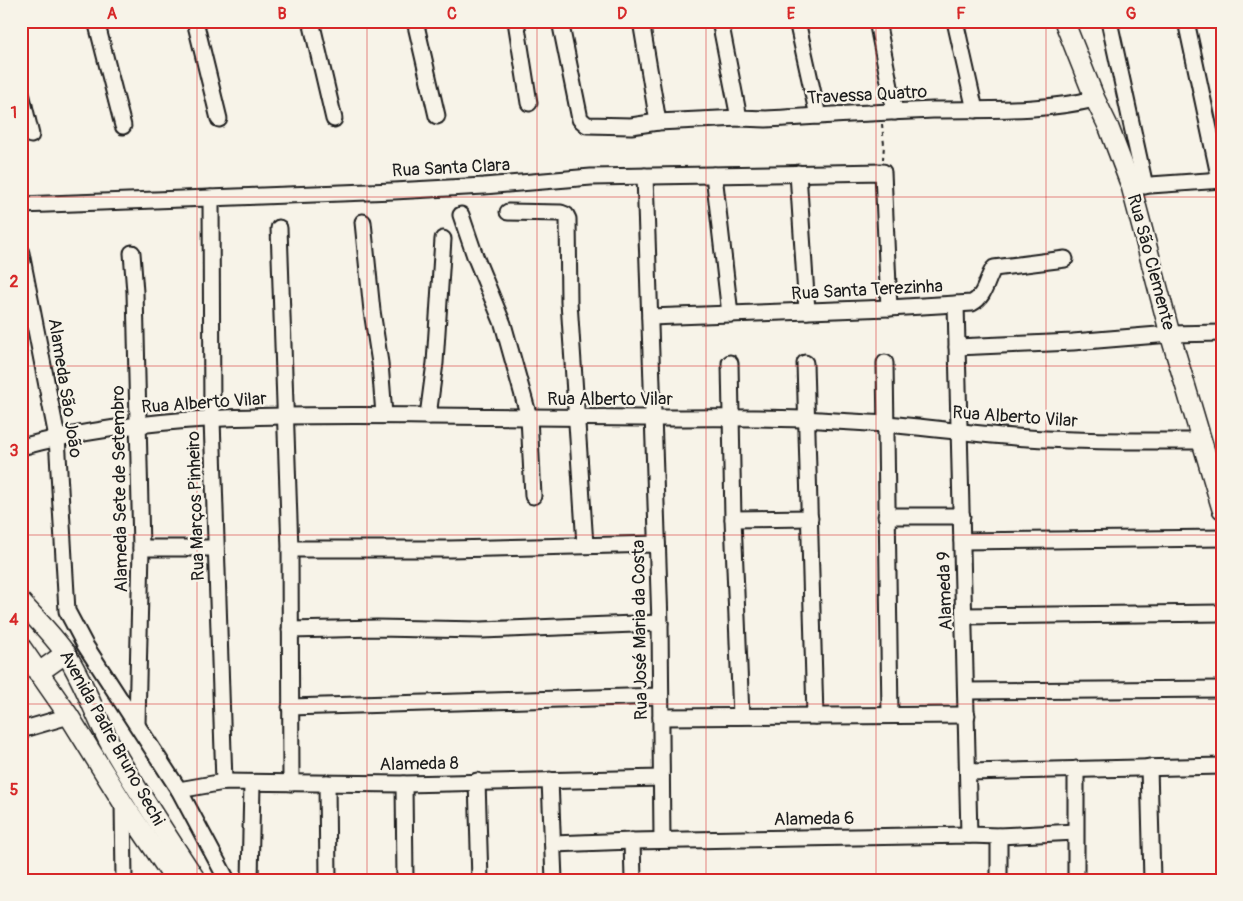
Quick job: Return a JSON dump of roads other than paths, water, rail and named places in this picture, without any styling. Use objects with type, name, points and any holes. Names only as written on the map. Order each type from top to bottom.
[{"type":"main road","name":"Rua São Clemente","points":[[1064,21],[1095,99],[1138,186],[1170,334],[1200,441],[1216,470],[1222,509]]},
{"type":"main road","name":"Avenida Padre Bruno Sechi","points":[[21,602],[66,653],[85,688],[99,723],[112,747],[196,880]]},
{"type":"main road","name":"Avenida Padre Bruno Sechi","points":[[21,647],[69,716],[123,803],[175,880]]},
{"type":"main road","points":[[38,673],[66,653]]},
{"type":"street","points":[[96,21],[123,126]]},
{"type":"street","points":[[195,21],[219,119]]},
{"type":"street","points":[[311,21],[334,119]]},
{"type":"street","points":[[414,21],[437,116]]},
{"type":"street","points":[[516,21],[529,103]]},
{"type":"street","points":[[560,21],[580,119],[587,125],[631,126],[658,122],[739,118],[720,21]]},
{"type":"street","points":[[641,21],[658,122]]},
{"type":"street","points":[[797,21],[818,116]]},
{"type":"street","points":[[877,21],[888,112]]},
{"type":"street","points":[[955,21],[975,110]]},
{"type":"street","points":[[1109,21],[1138,186],[1221,180],[1186,21]]},
{"type":"street","points":[[21,93],[31,135]]},
{"type":"street","name":"Travessa Quatro","points":[[739,118],[766,119],[888,112],[1001,110],[1055,107],[1095,99]]},
{"type":"street","name":"Rua Santa Clara","points":[[21,205],[394,191],[591,177],[883,172],[889,308]]},
{"type":"street","points":[[798,173],[807,311]]},
{"type":"street","points":[[714,175],[730,314]]},
{"type":"street","points":[[645,176],[654,418]]},
{"type":"street","name":"Rua Marços Pinheiro","points":[[211,198],[212,420],[224,782]]},
{"type":"street","points":[[508,212],[560,213],[566,215],[568,226],[569,302],[585,545]]},
{"type":"street","points":[[461,215],[475,256],[503,324],[529,417],[533,496]]},
{"type":"street","points":[[362,222],[380,363],[384,415]]},
{"type":"street","points":[[279,228],[290,549],[291,783]]},
{"type":"street","points":[[428,416],[435,363],[443,239]]},
{"type":"street","name":"Alameda São João","points":[[21,253],[57,437],[66,611],[85,645],[179,790],[227,880]]},
{"type":"street","name":"Alameda Sete de Setembro","points":[[132,253],[141,548],[137,724]]},
{"type":"street","name":"Rua Santa Terezinha","points":[[650,317],[972,303],[978,300],[994,268],[1065,259]]},
{"type":"street","name":"Alameda 9","points":[[956,304],[967,691],[969,835]]},
{"type":"street","points":[[957,346],[1073,342],[1222,332]]},
{"type":"street","points":[[730,362],[740,716]]},
{"type":"street","points":[[805,362],[815,716]]},
{"type":"street","points":[[885,363],[890,715]]},
{"type":"street","name":"Rua Alberto Vilar","points":[[21,447],[57,437],[138,426],[284,416],[384,415],[577,418],[731,417],[887,424],[959,433],[1048,439],[1200,441]]},
{"type":"street","name":"Rua José Maria da Costa","points":[[654,418],[660,623],[662,840]]},
{"type":"street","points":[[886,516],[962,516]]},
{"type":"street","points":[[733,519],[810,518]]},
{"type":"street","points":[[962,541],[1222,538]]},
{"type":"street","points":[[290,549],[450,549],[657,544]]},
{"type":"street","points":[[141,548],[216,548]]},
{"type":"street","points":[[964,616],[1222,613]]},
{"type":"street","points":[[290,630],[377,628],[481,630],[660,623]]},
{"type":"street","points":[[967,691],[1222,689]]},
{"type":"street","points":[[290,707],[660,696]]},
{"type":"street","points":[[661,717],[967,715]]},
{"type":"street","points":[[21,730],[69,716]]},
{"type":"street","points":[[968,772],[1222,766]]},
{"type":"street","points":[[1149,767],[1152,880]]},
{"type":"street","points":[[1076,769],[1076,880]]},
{"type":"street","name":"Alameda 8","points":[[179,790],[224,782],[252,784],[404,784],[661,778]]},
{"type":"street","points":[[550,780],[554,880]]},
{"type":"street","points":[[477,781],[480,880]]},
{"type":"street","points":[[327,783],[328,880]]},
{"type":"street","points":[[250,880],[252,784]]},
{"type":"street","points":[[404,784],[405,880]]},
{"type":"street","points":[[123,803],[124,880]]},
{"type":"street","name":"Alameda 6","points":[[553,844],[662,840],[1000,836],[1075,832]]},
{"type":"street","points":[[1000,836],[1000,880]]},
{"type":"street","points":[[632,841],[633,880]]}]
